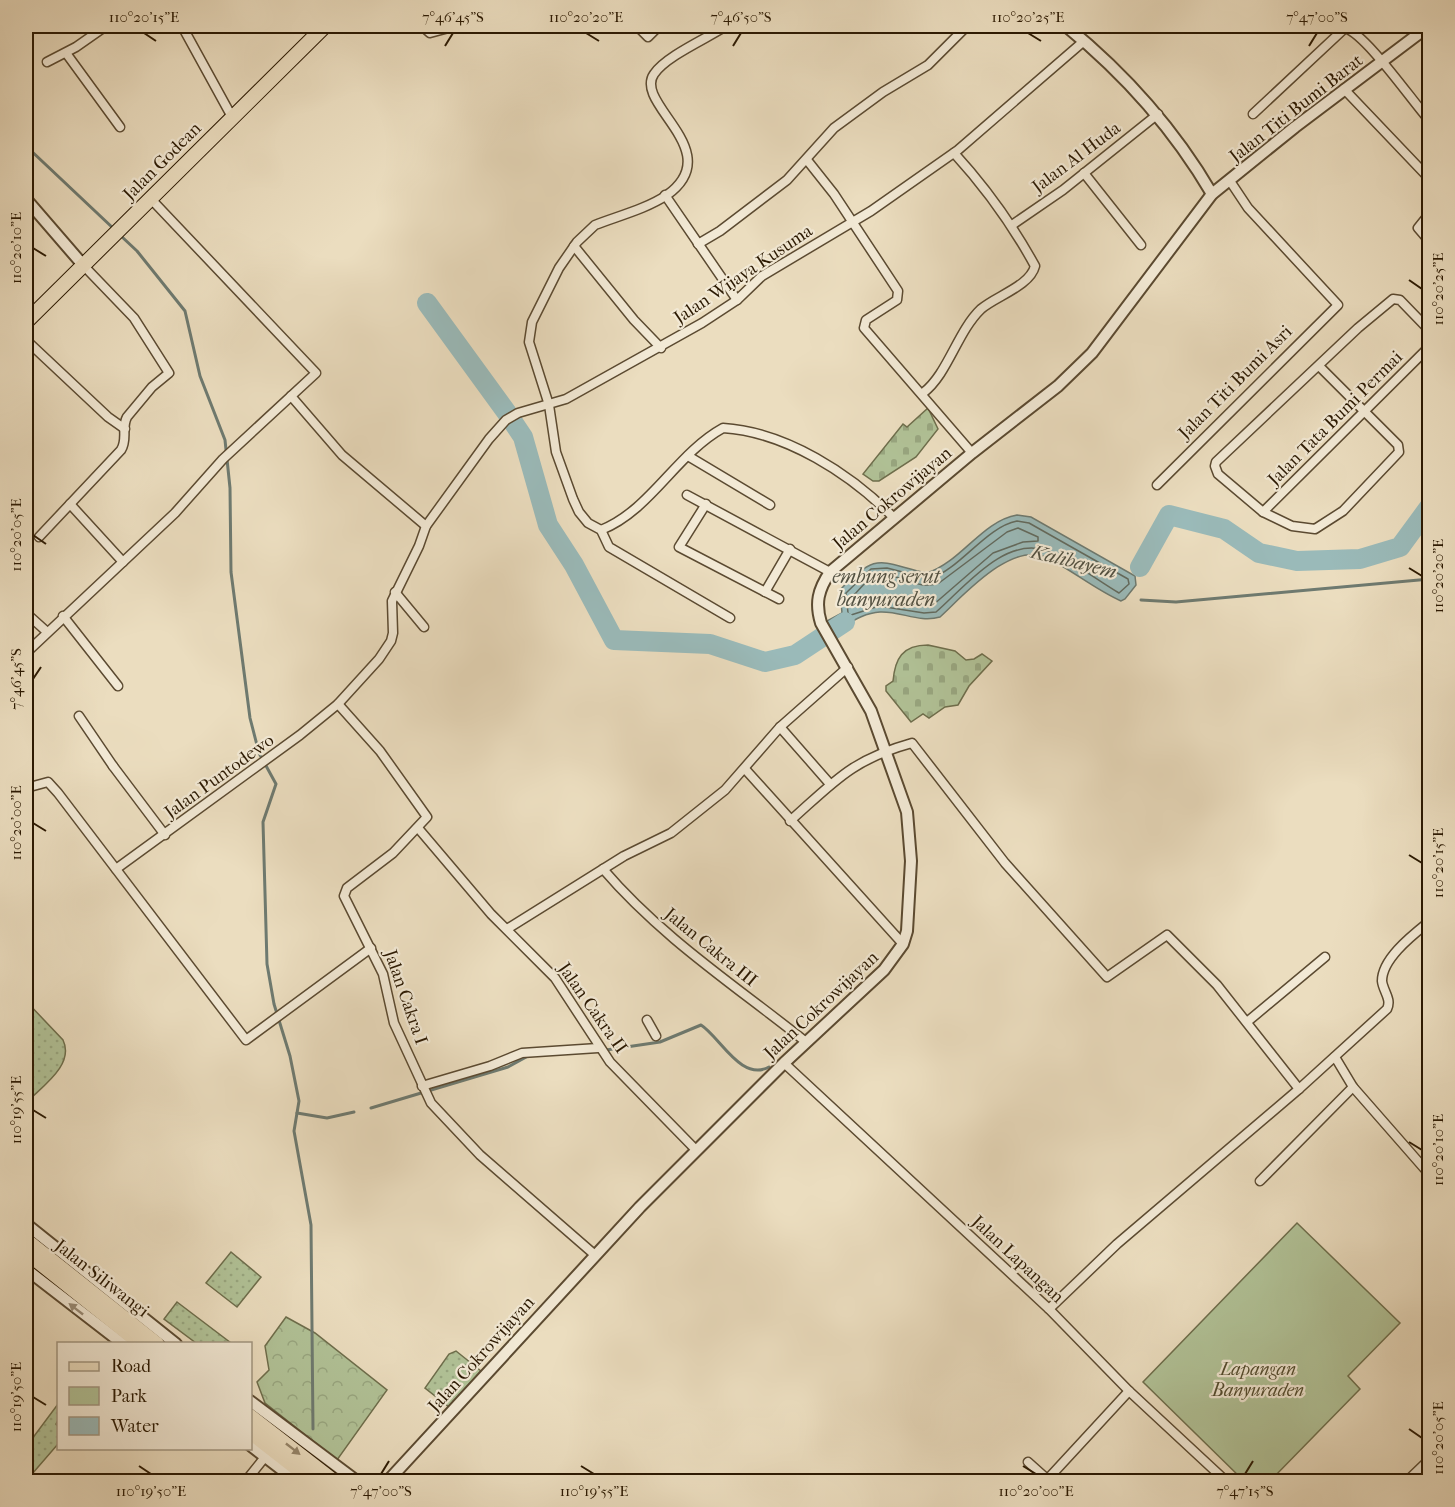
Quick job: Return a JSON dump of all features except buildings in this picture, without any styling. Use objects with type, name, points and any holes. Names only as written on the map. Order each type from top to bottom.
[{"type":"main road","name":"Jalan Godean","points":[[26,322],[325,26]]},
{"type":"main road","name":"Jalan Siliwangi","points":[[26,1240],[60,1259],[155,1342]]},
{"type":"main road","name":"Jalan Siliwangi","points":[[26,1252],[138,1342]]},
{"type":"main road","points":[[252,1418],[335,1482]]},
{"type":"main road","points":[[252,1434],[314,1482]]},
{"type":"street","points":[[47,62],[66,53],[106,26]]},
{"type":"street","points":[[182,26],[232,117]]},
{"type":"street","points":[[422,26],[430,33],[456,26]]},
{"type":"street","points":[[637,26],[648,37],[659,26]]},
{"type":"street","points":[[726,26],[673,59],[654,73],[651,79],[652,90],[677,130],[686,153],[686,171],[682,178],[666,195],[595,225],[574,246],[559,268],[530,328],[529,342],[549,405],[556,452],[579,512],[588,523],[601,530],[609,547],[730,618]]},
{"type":"street","points":[[698,244],[720,231],[787,180],[834,128],[883,92],[928,65],[967,26]]},
{"type":"street","points":[[1066,26],[1084,40],[1158,114],[1192,159],[1212,194]]},
{"type":"street","points":[[1356,33],[1365,26]]},
{"type":"street","name":"Jalan Titi Bumi Barat","points":[[1212,194],[1344,89],[1429,26]]},
{"type":"street","points":[[1253,114],[1345,28],[1356,33],[1430,121]]},
{"type":"street","name":"Jalan Wijaya Kusuma","points":[[395,592],[420,546],[426,526],[503,423],[518,413],[549,405],[661,348],[737,300],[762,276],[851,223],[954,153],[1084,40]]},
{"type":"street","points":[[66,53],[120,127]]},
{"type":"street","points":[[1344,89],[1425,174]]},
{"type":"street","name":"Jalan Al Huda","points":[[1012,225],[1084,173],[1158,114]]},
{"type":"street","points":[[923,393],[934,384],[952,349],[980,310],[1033,273],[1035,266],[1012,225],[980,181],[954,153]]},
{"type":"street","points":[[807,160],[834,194],[898,291],[897,300],[866,320],[864,328],[923,393],[972,453]]},
{"type":"street","points":[[1084,173],[1141,244]]},
{"type":"street","name":"Jalan Titi Bumi Asri","points":[[1157,485],[1338,305],[1248,208],[1230,181]]},
{"type":"street","name":"Jalan Cokrowijayan","points":[[387,1482],[595,1255],[696,1150],[806,1042],[884,970],[903,944],[907,931],[911,861],[908,818],[902,792],[871,711],[821,623],[817,596],[830,572],[972,453],[1058,386],[1092,353],[1212,194]]},
{"type":"street","points":[[666,195],[737,300]]},
{"type":"street","points":[[26,199],[83,265],[134,318],[170,373],[152,387],[127,417],[126,439],[121,450],[39,537]]},
{"type":"street","points":[[26,653],[46,631],[175,513],[233,449],[316,373],[146,202]]},
{"type":"street","points":[[1430,213],[1418,228],[1430,242]]},
{"type":"street","points":[[574,246],[634,320],[661,348]]},
{"type":"street","points":[[1319,366],[1398,444],[1399,452],[1343,511],[1315,529],[1304,529],[1263,512],[1218,474],[1216,462],[1319,366],[1393,299],[1400,300],[1430,331]]},
{"type":"street","points":[[26,340],[92,403],[125,429]]},
{"type":"street","name":"Jalan Tata Bumi Permai","points":[[1263,512],[1430,346]]},
{"type":"street","points":[[291,396],[342,455],[426,526]]},
{"type":"street","points":[[601,530],[618,523],[705,439],[723,428],[768,438],[831,467],[894,518]]},
{"type":"street","points":[[688,456],[770,505]]},
{"type":"street","points":[[687,495],[830,572]]},
{"type":"street","points":[[70,504],[123,562]]},
{"type":"street","points":[[706,504],[679,547],[779,599]]},
{"type":"street","points":[[765,592],[790,549]]},
{"type":"street","points":[[395,592],[424,627]]},
{"type":"street","name":"Jalan Puntodewo","points":[[116,869],[268,761],[338,704],[379,659],[391,642],[391,609],[395,592]]},
{"type":"street","points":[[26,613],[46,631]]},
{"type":"street","points":[[63,616],[118,686]]},
{"type":"street","points":[[507,929],[603,869],[671,833],[725,790],[780,727],[848,667]]},
{"type":"street","points":[[338,704],[380,751],[427,817],[418,828]]},
{"type":"street","points":[[79,716],[165,835]]},
{"type":"street","points":[[780,727],[830,784]]},
{"type":"street","points":[[790,821],[846,770],[886,750],[912,742],[1005,863],[1107,977],[1167,935],[1217,985],[1299,1089]]},
{"type":"street","points":[[745,769],[903,944]]},
{"type":"street","points":[[26,788],[48,782],[246,1040],[285,1009],[371,948]]},
{"type":"street","name":"Jalan Cakra II","points":[[418,828],[507,929],[565,990],[610,1062],[696,1150]]},
{"type":"street","name":"Jalan Cakra I","points":[[418,828],[344,891],[383,974],[394,1023],[428,1098],[480,1155],[595,1255]]},
{"type":"street","name":"Jalan Cakra III","points":[[603,869],[645,915],[686,951],[806,1042]]},
{"type":"street","points":[[1049,1309],[1117,1244],[1299,1089],[1386,1009],[1388,1001],[1382,981],[1385,969],[1393,956],[1430,921]]},
{"type":"street","points":[[1247,1022],[1325,957]]},
{"type":"street","points":[[647,1020],[656,1036]]},
{"type":"street","points":[[423,1088],[522,1053],[600,1049]]},
{"type":"street","points":[[1335,1057],[1353,1087],[1430,1175]]},
{"type":"street","name":"Jalan Lapangan","points":[[784,1064],[1049,1309],[1129,1391],[1227,1482]]},
{"type":"street","points":[[1260,1181],[1353,1087]]},
{"type":"street","points":[[26,1224],[60,1259],[173,1342]]},
{"type":"street","points":[[26,1269],[120,1342]]},
{"type":"street","points":[[1028,1462],[1046,1480],[1129,1391]]},
{"type":"street","points":[[252,1402],[358,1482]]},
{"type":"street","points":[[252,1447],[298,1482]]},
{"type":"street","points":[[245,1482],[265,1457]]},
{"type":"street","points":[[1406,1482],[1428,1461]]},
{"type":"green space","points":[[928,408],[938,429],[916,457],[879,481],[873,481],[863,474],[903,424],[907,427]]},
{"type":"green space","points":[[928,645],[955,651],[966,660],[974,659],[982,654],[992,661],[969,686],[958,705],[945,707],[929,718],[923,714],[911,722],[886,691],[886,686],[893,681],[898,660],[906,651]]},
{"type":"green space","points":[[26,1001],[63,1040],[65,1049],[61,1067],[26,1103]]},
{"type":"green space","name":"Lapangan Banyuraden","points":[[1297,1223],[1400,1323],[1348,1376],[1360,1389],[1270,1481],[1244,1481],[1143,1382]]},
{"type":"green space","points":[[231,1252],[261,1277],[237,1307],[206,1283]]},
{"type":"green space","points":[[177,1302],[230,1342],[195,1342],[164,1319]]},
{"type":"green space","points":[[286,1317],[315,1333],[387,1390],[337,1460],[265,1403],[257,1382],[269,1370],[265,1346]]},
{"type":"green space","points":[[456,1351],[481,1371],[449,1407],[425,1388],[449,1354]]},
{"type":"green space","points":[[57,1405],[57,1445],[26,1481],[26,1447]]},
{"type":"water","name":"embung serut banyuraden","points":[[1017,515],[1031,517],[1135,576],[1136,585],[1121,601],[1048,558],[1034,554],[1004,563],[990,572],[940,617],[925,619],[888,612],[872,613],[825,636],[827,621],[842,613],[840,590],[863,569],[872,564],[889,563],[927,573],[950,560],[993,525]]},
{"type":"waterway","points":[[26,146],[114,229]]},
{"type":"waterway","points":[[121,236],[137,251],[185,311],[200,376],[225,440],[230,488],[231,572],[250,718],[259,753],[276,784],[263,822],[267,964],[274,1004],[290,1056],[299,1101],[294,1131],[311,1225],[313,1429]]},
{"type":"waterway","points":[[427,303],[507,413]]},
{"type":"waterway","name":"Kalibayem","points":[[513,422],[523,437],[548,525],[574,565],[614,640],[710,644],[765,662],[795,655],[845,622]]},
{"type":"waterway","name":"Kalibayem","points":[[1140,567],[1169,515],[1224,529],[1259,553],[1297,561],[1360,559],[1400,547],[1430,506]]},
{"type":"waterway","points":[[1141,600],[1176,602],[1430,579]]},
{"type":"waterway","points":[[606,1050],[660,1042],[701,1025],[740,1063],[759,1070],[769,1067]]},
{"type":"waterway","points":[[371,1108],[508,1067],[528,1056]]},
{"type":"waterway","points":[[297,1113],[327,1118],[354,1112]]}]
